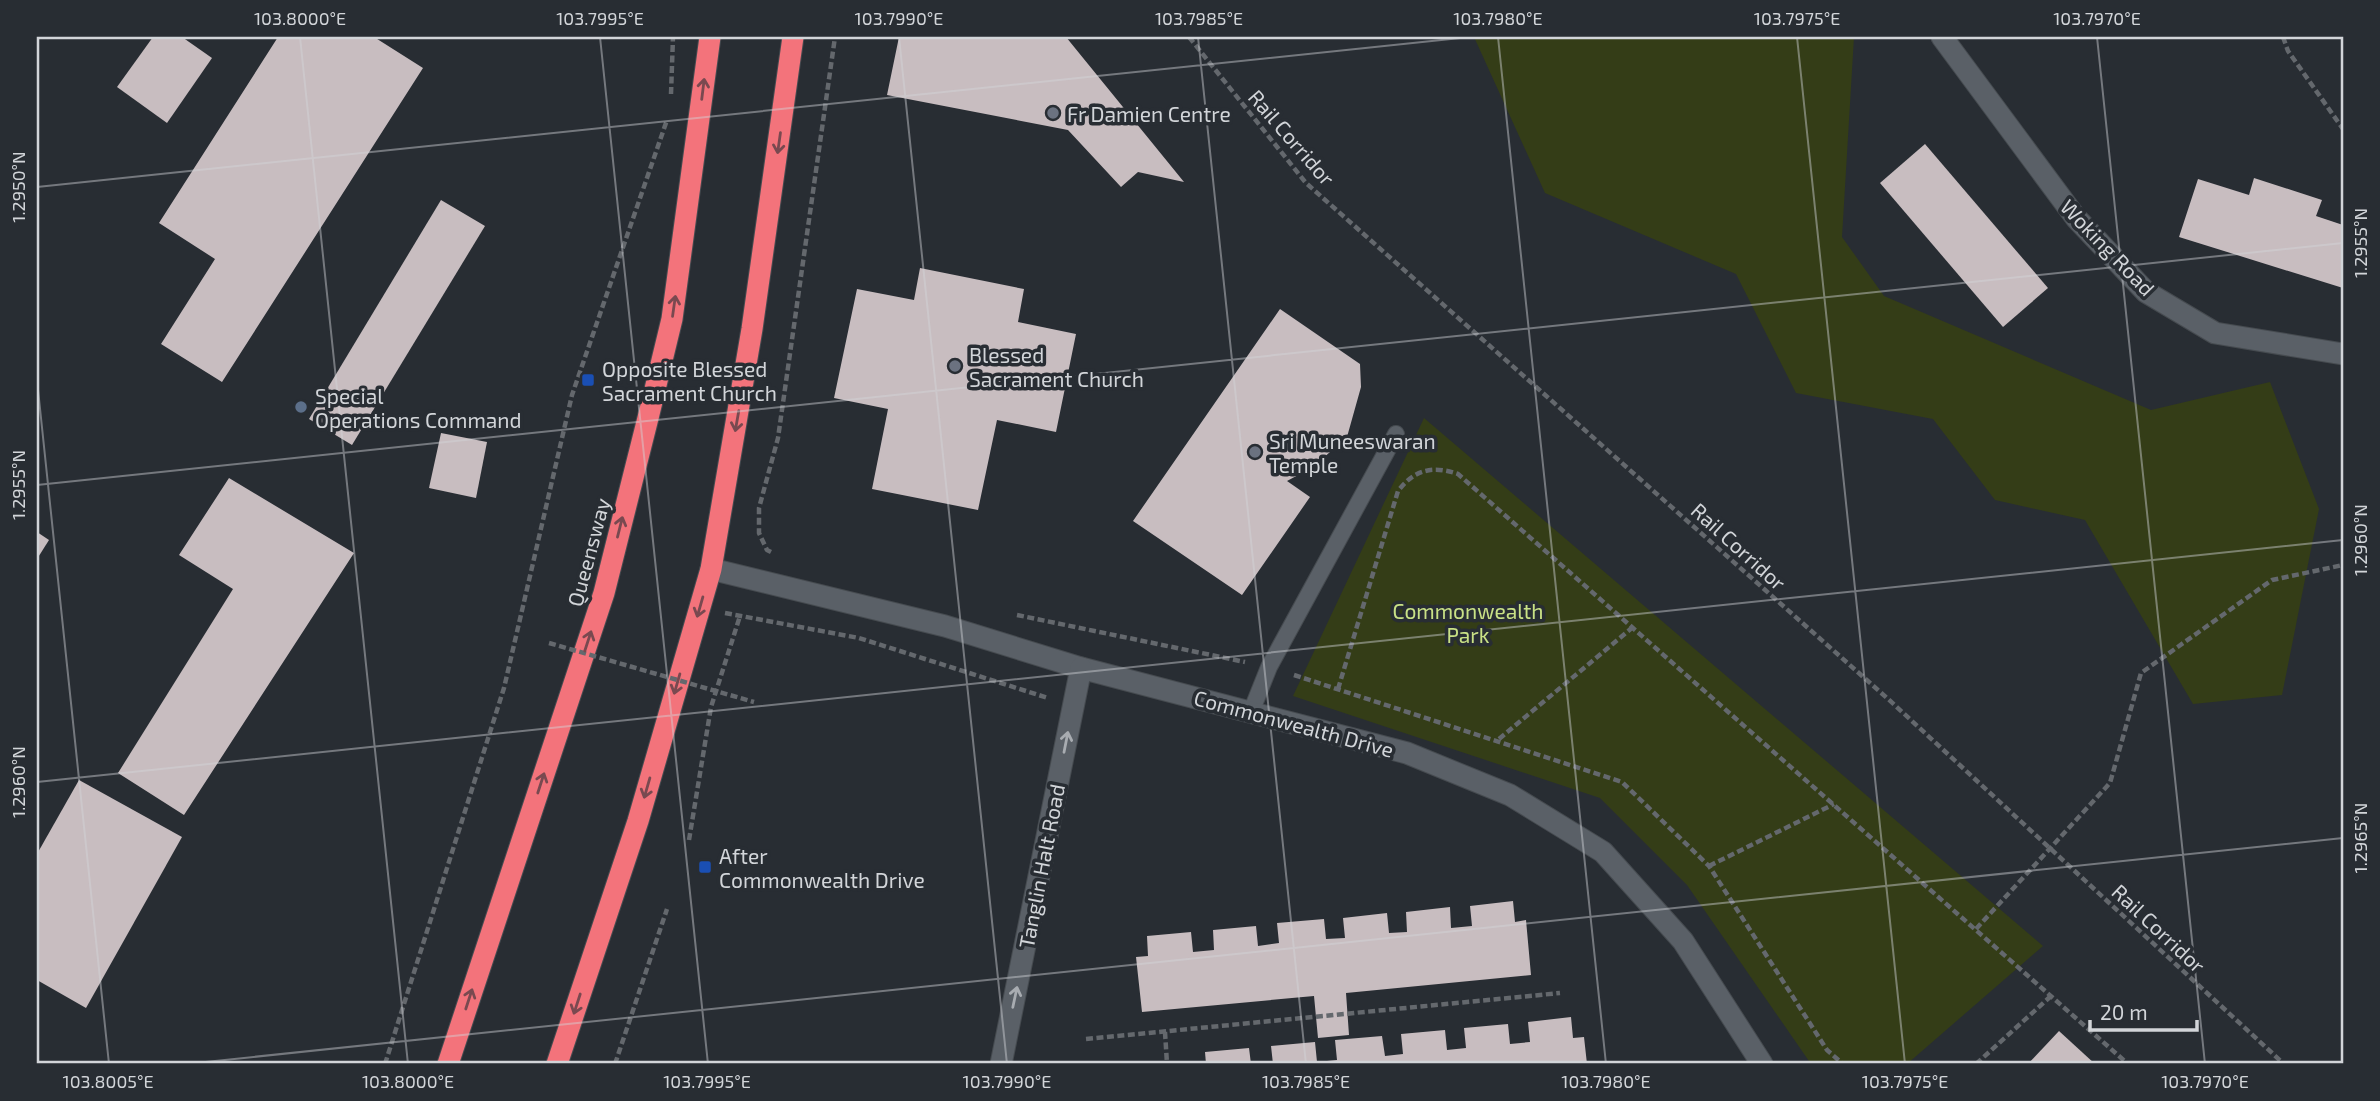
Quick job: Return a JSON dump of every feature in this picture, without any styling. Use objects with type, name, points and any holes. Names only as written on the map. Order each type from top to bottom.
[{"type":"highway","name":"Queensway","points":[[448,1064],[604,593],[672,319],[710,37]]},
{"type":"highway","points":[[557,1064],[638,821],[711,569],[752,329],[793,37]]},
{"type":"street","name":"Woking Road","points":[[1942,37],[2076,218],[2146,292],[2215,333],[2343,354]]},
{"type":"street","name":"Commonwealth Drive","points":[[711,569],[945,626],[1081,668],[1407,753],[1510,795],[1603,852],[1683,942],[1762,1064]]},
{"type":"street","name":"Tanglin Halt Road","points":[[1001,1064],[1081,668]]},
{"type":"lane","points":[[1251,712],[1269,667],[1396,434]]},
{"type":"path","points":[[670,100],[673,37]]},
{"type":"path","points":[[780,554],[767,550],[759,533],[759,508],[778,438],[835,37]]},
{"type":"path","name":"Rail Corridor","points":[[1189,37],[1306,183],[1886,698],[2284,1064]]},
{"type":"path","points":[[2283,37],[2288,51],[2343,130]]},
{"type":"path","points":[[385,1064],[504,688],[572,395],[670,113]]},
{"type":"path","points":[[1338,688],[1398,491],[1406,480],[1431,468],[1458,474],[2127,1064]]},
{"type":"path","points":[[1976,929],[2110,783],[2141,673],[2272,580],[2343,565]]},
{"type":"path","points":[[716,611],[859,638],[1073,706]]},
{"type":"path","points":[[1015,615],[1269,667],[1622,782],[1709,866],[1827,1050],[1843,1064]]},
{"type":"path","points":[[689,840],[711,707],[740,616]]},
{"type":"path","points":[[1499,740],[1633,627]]},
{"type":"path","points":[[549,643],[754,702]]},
{"type":"path","points":[[1709,866],[1834,804]]},
{"type":"path","points":[[615,1064],[667,909]]},
{"type":"path","points":[[1086,1039],[1560,993]]},
{"type":"path","points":[[1976,1064],[2051,996]]},
{"type":"path","points":[[1165,1032],[1167,1064]]},
{"type":"green space","points":[[1474,37],[1854,37],[1842,237],[1884,296],[2151,410],[2270,382],[2319,509],[2282,695],[2193,704],[2085,520],[1995,500],[1933,419],[1796,393],[1736,274],[1545,193]]},
{"type":"green space","name":"Commonwealth Park","points":[[1424,418],[2043,946],[1907,1064],[1811,1064],[1687,885],[1600,798],[1293,696]]},
{"type":"building","points":[[153,37],[182,37],[212,58],[167,123],[117,87]]},
{"type":"building","points":[[278,37],[374,37],[423,68],[222,382],[161,344],[215,259],[159,223]]},
{"type":"building","name":"Fr Damien Centre","points":[[899,37],[1066,37],[1184,182],[1138,172],[1121,187],[1068,130],[887,95]]},
{"type":"building","points":[[1925,144],[2048,288],[2003,327],[1880,183]]},
{"type":"building","points":[[2254,178],[2322,200],[2316,216],[2343,225],[2343,288],[2179,237],[2198,179],[2249,195]]},
{"type":"building","points":[[441,200],[485,226],[352,445],[309,419]]},
{"type":"building","name":"Blessed Sacrament Church","points":[[920,268],[1024,289],[1018,322],[1076,334],[1056,432],[997,420],[978,510],[872,489],[888,409],[834,398],[857,289],[914,300]]},
{"type":"building","name":"Sri Muneeswaran Temple","points":[[1280,309],[1360,364],[1361,387],[1347,437],[1313,467],[1287,481],[1310,497],[1242,595],[1133,521]]},
{"type":"building","points":[[441,433],[487,442],[476,498],[429,488]]},
{"type":"building","points":[[229,478],[354,553],[184,815],[118,773],[233,589],[179,555]]},
{"type":"building","points":[[37,532],[49,540],[37,559]]},
{"type":"building","points":[[79,780],[182,837],[86,1008],[37,980],[37,854]]},
{"type":"building","points":[[1513,901],[1515,922],[1526,920],[1531,975],[1346,993],[1349,1035],[1318,1038],[1314,996],[1142,1012],[1136,957],[1148,956],[1147,936],[1191,932],[1193,952],[1214,950],[1213,930],[1256,926],[1258,946],[1279,943],[1277,923],[1324,919],[1326,939],[1345,938],[1343,918],[1387,913],[1389,933],[1407,932],[1406,912],[1450,907],[1451,928],[1472,926],[1470,906]]},
{"type":"building","points":[[1571,1017],[1573,1038],[1584,1037],[1587,1064],[1273,1064],[1271,1046],[1315,1042],[1317,1062],[1337,1060],[1335,1040],[1382,1036],[1385,1056],[1403,1054],[1401,1034],[1445,1030],[1447,1050],[1466,1048],[1464,1028],[1508,1024],[1510,1044],[1530,1042],[1528,1022]]},
{"type":"building","points":[[2059,1031],[2095,1064],[2028,1064]]},
{"type":"building","points":[[1249,1048],[1251,1064],[1206,1064],[1205,1052]]},
{"type":"place","name":"Fr Damien Centre","points":[[1053,113]]},
{"type":"place","name":"Blessed Sacrament Church","points":[[955,366]]},
{"type":"place","name":"Opposite Blessed Sacrament Church","points":[[588,380]]},
{"type":"place","name":"Special Operations Command","points":[[301,407]]},
{"type":"place","name":"Sri Muneeswaran Temple","points":[[1255,452]]},
{"type":"place","name":"After Commonwealth Drive","points":[[705,867]]}]
